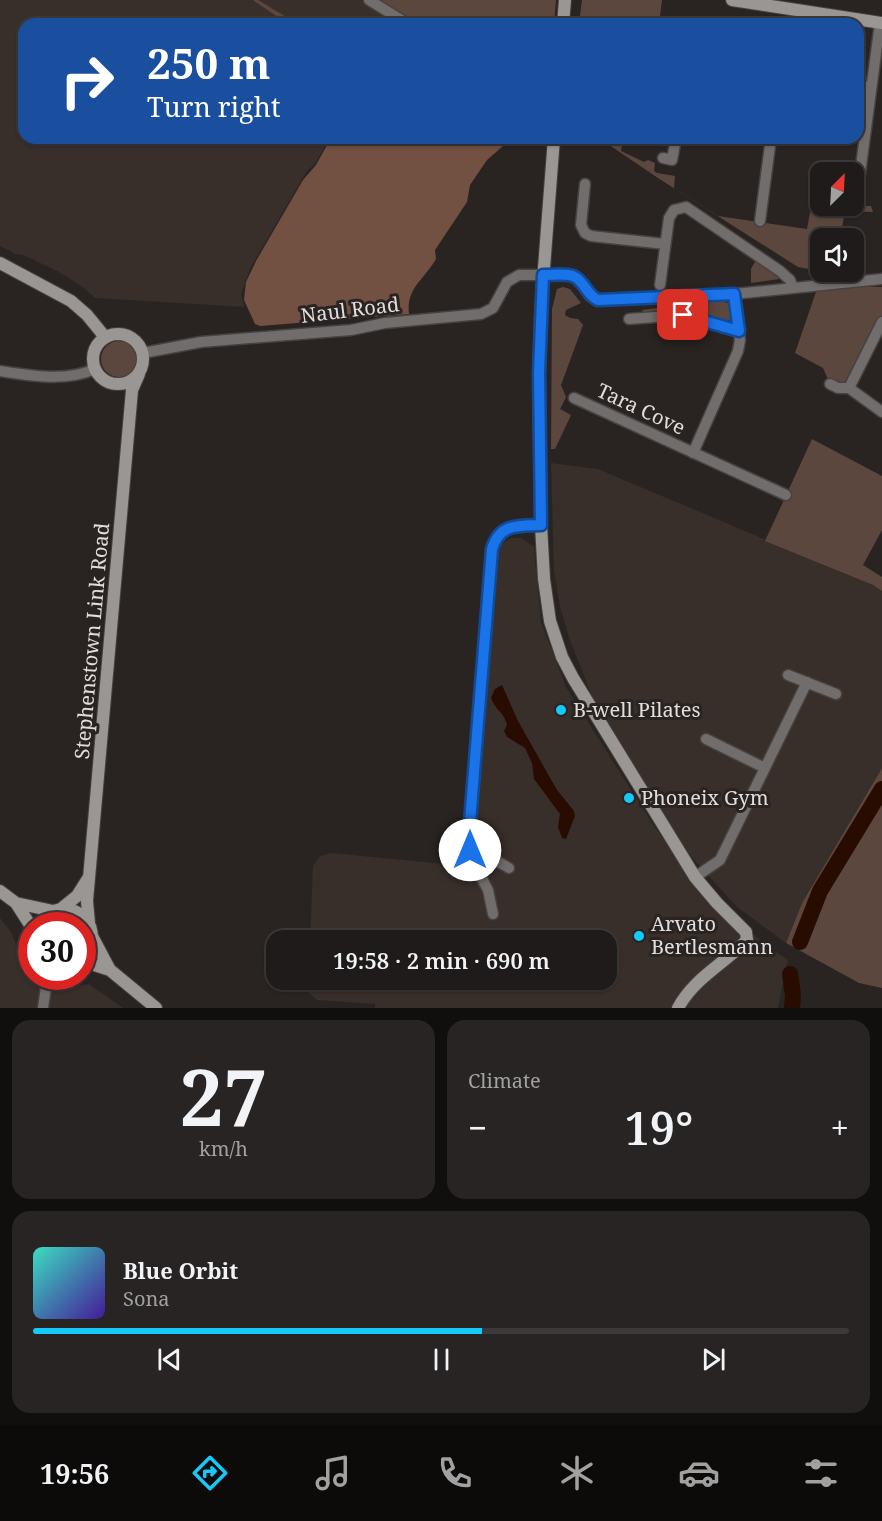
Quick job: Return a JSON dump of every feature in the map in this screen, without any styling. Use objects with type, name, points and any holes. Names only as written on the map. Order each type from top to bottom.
[{"type":"street","points":[[369,0],[398,18]]},
{"type":"street","points":[[564,18],[565,0]]},
{"type":"street","points":[[732,0],[849,18]]},
{"type":"street","points":[[864,20],[881,23],[864,142]]},
{"type":"street","points":[[864,86],[871,87]]},
{"type":"street","points":[[554,144],[543,275],[539,373],[541,525],[550,621],[562,657],[585,700],[695,877],[746,932],[747,940],[738,950],[704,975],[685,995],[678,1008]]},
{"type":"street","points":[[663,158],[672,160],[675,144]]},
{"type":"street","points":[[760,221],[767,205],[771,144]]},
{"type":"street","points":[[861,162],[864,144]]},
{"type":"street","points":[[571,191],[585,188],[581,225],[586,234],[664,244]]},
{"type":"street","points":[[660,285],[664,244],[671,213],[677,208],[686,207],[780,271],[790,280],[793,288]]},
{"type":"street","points":[[0,263],[71,301],[87,315],[105,337]]},
{"type":"street","name":"Naul Road","points":[[143,353],[201,342],[351,330],[385,322],[481,314],[493,308],[507,282],[512,278],[519,275],[543,275]]},
{"type":"street","points":[[543,275],[575,277],[590,296],[598,300],[734,294],[882,279]]},
{"type":"street","name":"Tara Cove","points":[[693,453],[738,351],[740,340],[734,294]]},
{"type":"street","points":[[629,320],[683,315],[739,331]]},
{"type":"street","points":[[849,388],[882,322]]},
{"type":"street","points":[[114,384],[128,382],[139,374],[142,368],[141,347],[131,337],[118,333],[105,337],[96,346],[95,369],[103,379],[120,389],[131,412]]},
{"type":"street","points":[[0,371],[54,377],[86,374],[95,369]]},
{"type":"street","name":"Stephenstown Link Road","points":[[88,912],[87,901],[133,385],[139,374]]},
{"type":"street","points":[[830,384],[838,388],[849,388],[882,412]]},
{"type":"street","name":"Tara Cove","points":[[574,398],[786,495]]},
{"type":"street","points":[[493,914],[488,890],[472,860],[469,834],[492,549],[495,540],[507,528],[541,525]]},
{"type":"street","points":[[788,675],[836,694]]},
{"type":"street","points":[[695,877],[720,860],[807,682]]},
{"type":"street","points":[[706,739],[765,768]]},
{"type":"street","points":[[469,834],[477,850],[509,868]]},
{"type":"street","name":"Stephenstown Link Road","points":[[53,912],[77,896],[91,873]]},
{"type":"street","points":[[0,891],[16,903],[22,912]]},
{"type":"street","points":[[16,903],[77,912]]},
{"type":"street","name":"Stephenstown Link Road","points":[[96,944],[110,970]]},
{"type":"street","points":[[96,964],[110,970],[156,1008]]},
{"type":"street","points":[[43,1008],[44,990]]},
{"type":"shaded area","points":[[0,0],[364,0],[392,17],[18,18],[18,144],[327,144],[315,164],[307,171],[251,267],[241,294],[244,307],[95,298],[83,287],[57,271],[0,246]]},
{"type":"shaded area","points":[[253,0],[258,0],[288,18],[279,18]]},
{"type":"shaded area","points":[[375,0],[556,0],[554,18],[404,18]]},
{"type":"shaded area","points":[[582,0],[662,0],[660,18],[580,18]]},
{"type":"shaded area","points":[[328,144],[505,144],[487,160],[470,185],[467,202],[435,250],[436,259],[410,297],[409,314],[260,326],[255,324],[244,300],[246,282],[303,180],[316,165]]},
{"type":"shaded area","points":[[608,144],[622,144],[621,151],[644,162],[648,160],[655,163],[654,171],[657,173],[675,176],[674,188],[718,216],[807,229],[810,213],[810,216],[844,216],[842,228],[810,228],[810,269],[798,267],[658,178]]},
{"type":"shaded area","points":[[864,206],[871,206],[873,212],[864,212]]},
{"type":"shaded area","points":[[756,260],[780,277],[779,279],[751,283],[751,269]]},
{"type":"shaded area","points":[[818,286],[882,287],[882,322],[849,388],[830,384],[823,368],[795,353]]},
{"type":"shaded area","points":[[563,287],[570,289],[581,303],[566,310],[565,315],[578,319],[583,325],[561,385],[566,397],[560,409],[571,415],[555,449],[551,449],[552,309],[557,289]]},
{"type":"shaded area","points":[[717,300],[731,304],[734,311],[732,318],[726,322],[644,315],[642,310]]},
{"type":"shaded area","points":[[119,341],[132,346],[137,359],[132,372],[119,377],[106,372],[101,359],[106,346]]},
{"type":"shaded area","points":[[812,439],[882,476],[882,530],[863,565],[882,577],[882,591],[873,585],[765,541]]},
{"type":"shaded area","points":[[551,463],[598,469],[873,585],[882,591],[882,768],[802,903],[786,943],[737,907],[687,852],[597,709],[570,640],[560,607],[554,571]]},
{"type":"shaded area","points":[[511,538],[522,538],[534,547],[541,622],[566,687],[652,823],[704,897],[788,959],[778,1008],[375,1008],[375,1004],[317,1000],[308,992],[308,990],[617,990],[617,930],[310,930],[313,866],[320,856],[332,853],[484,868],[474,829],[500,545]]},
{"type":"shaded area","points":[[502,685],[518,721],[557,790],[574,811],[575,816],[566,839],[562,838],[558,827],[560,814],[534,779],[532,763],[525,748],[507,737],[504,731],[506,721],[491,698],[495,689]]},
{"type":"shaded area","points":[[882,768],[882,988],[859,983],[786,943],[802,903]]},
{"type":"shaded area","points":[[0,918],[11,932],[18,949],[18,990],[96,989],[123,1008],[0,1008]]},
{"type":"waterway","points":[[800,942],[820,891],[882,789]]},
{"type":"waterway","points":[[790,974],[792,1008]]},
{"type":"place","name":"B-well Pilates","points":[[561,710]]},
{"type":"place","name":"Phoneix Gym","points":[[629,798]]},
{"type":"place","name":"Arvato Bertlesmann","points":[[639,936]]},
{"type":"route","points":[[470,850],[469,834],[492,549],[495,540],[507,528],[541,525],[539,373],[543,275],[575,277],[590,296],[598,300],[734,294],[739,331],[683,315]]}]
